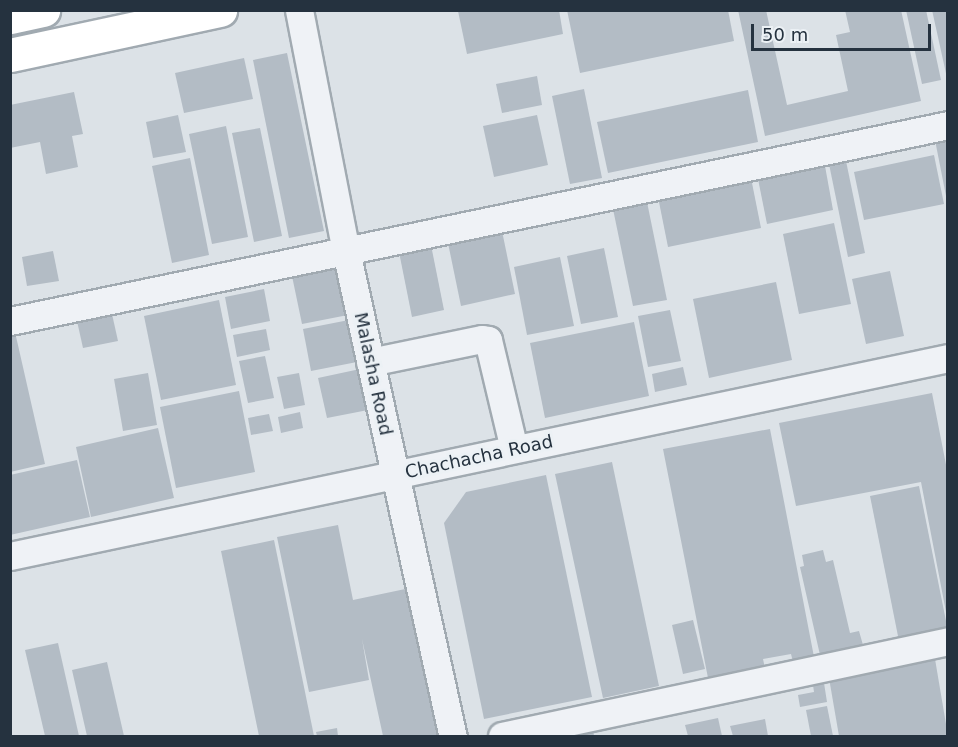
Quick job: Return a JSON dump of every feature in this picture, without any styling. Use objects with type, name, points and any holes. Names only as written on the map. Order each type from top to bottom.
[{"type":"main road","points":[[10,55],[220,10]]},
{"type":"street","name":"Malasha Road","points":[[299,10],[346,251],[453,736]]},
{"type":"street","points":[[10,321],[948,125]]},
{"type":"street","points":[[370,362],[482,339],[488,340],[514,449]]},
{"type":"street","name":"Chachacha Road","points":[[10,556],[948,358]]},
{"type":"street","points":[[502,736],[948,641]]},
{"type":"building","points":[[559,10],[563,34],[467,54],[458,11]]},
{"type":"building","points":[[567,10],[728,10],[734,41],[580,73]]},
{"type":"building","points":[[738,10],[766,10],[787,105],[848,91],[836,35],[850,32],[845,10],[901,10],[921,101],[765,136]]},
{"type":"building","points":[[906,10],[926,10],[941,80],[922,84]]},
{"type":"building","points":[[932,10],[948,10],[948,78],[947,78]]},
{"type":"building","points":[[287,53],[324,231],[289,238],[253,60]]},
{"type":"building","points":[[244,58],[253,99],[184,113],[175,73]]},
{"type":"building","points":[[537,76],[542,105],[502,113],[496,84]]},
{"type":"building","points":[[584,89],[602,178],[570,184],[552,96]]},
{"type":"building","points":[[748,90],[758,142],[608,173],[597,122]]},
{"type":"building","points":[[74,92],[83,134],[72,136],[78,167],[46,174],[40,142],[10,148],[10,105]]},
{"type":"building","points":[[178,115],[186,152],[153,158],[146,122]]},
{"type":"building","points":[[537,115],[548,165],[494,177],[483,126]]},
{"type":"building","points":[[226,126],[248,237],[212,244],[189,134]]},
{"type":"building","points":[[260,128],[282,236],[254,242],[232,133]]},
{"type":"building","points":[[948,137],[948,196],[946,196],[935,140]]},
{"type":"building","points":[[934,155],[944,204],[864,220],[854,172]]},
{"type":"building","points":[[190,158],[209,255],[172,263],[152,166]]},
{"type":"building","points":[[846,161],[865,253],[848,257],[829,164]]},
{"type":"building","points":[[825,166],[833,210],[767,224],[758,179]]},
{"type":"building","points":[[751,178],[761,228],[668,247],[658,197]]},
{"type":"building","points":[[647,202],[667,300],[633,306],[613,209]]},
{"type":"building","points":[[834,223],[851,304],[799,314],[783,234]]},
{"type":"building","points":[[502,231],[515,294],[461,306],[448,243]]},
{"type":"building","points":[[431,245],[444,310],[412,317],[399,252]]},
{"type":"building","points":[[604,248],[618,317],[581,324],[567,256]]},
{"type":"building","points":[[53,251],[59,281],[27,286],[22,257]]},
{"type":"building","points":[[560,257],[574,326],[527,335],[514,267]]},
{"type":"building","points":[[338,267],[348,315],[302,324],[292,276]]},
{"type":"building","points":[[890,271],[904,336],[866,344],[852,279]]},
{"type":"building","points":[[776,282],[792,360],[709,378],[693,299]]},
{"type":"building","points":[[264,289],[270,321],[231,329],[225,297]]},
{"type":"building","points":[[219,300],[236,385],[161,400],[144,316]]},
{"type":"building","points":[[670,310],[681,361],[648,367],[638,316]]},
{"type":"building","points":[[112,314],[118,341],[83,348],[77,321]]},
{"type":"building","points":[[349,320],[357,362],[311,371],[303,329]]},
{"type":"building","points":[[634,322],[649,396],[545,418],[530,343]]},
{"type":"building","points":[[266,329],[270,350],[237,357],[233,335]]},
{"type":"building","points":[[15,332],[45,464],[10,472],[10,333]]},
{"type":"building","points":[[265,356],[274,398],[248,403],[239,361]]},
{"type":"building","points":[[683,367],[687,385],[655,392],[652,374]]},
{"type":"building","points":[[360,369],[368,410],[327,418],[318,378]]},
{"type":"building","points":[[148,373],[157,425],[123,431],[114,379]]},
{"type":"building","points":[[299,373],[305,405],[284,409],[277,377]]},
{"type":"building","points":[[239,391],[255,472],[176,488],[160,407]]},
{"type":"building","points":[[932,393],[948,475],[946,612],[921,482],[796,506],[779,423]]},
{"type":"building","points":[[300,412],[303,428],[281,433],[278,417]]},
{"type":"building","points":[[269,414],[273,431],[251,435],[248,418]]},
{"type":"building","points":[[158,428],[174,498],[91,517],[76,447]]},
{"type":"building","points":[[770,429],[815,662],[794,666],[791,654],[763,659],[766,673],[709,683],[663,449]]},
{"type":"building","points":[[77,460],[90,517],[10,535],[10,475]]},
{"type":"building","points":[[612,462],[659,686],[603,698],[555,474]]},
{"type":"building","points":[[546,475],[592,697],[484,719],[444,523],[466,492]]},
{"type":"building","points":[[919,486],[948,631],[899,641],[870,496]]},
{"type":"building","points":[[338,525],[353,600],[410,588],[443,736],[383,736],[362,639],[369,680],[309,692],[277,537]]},
{"type":"building","points":[[274,540],[314,736],[259,736],[221,551]]},
{"type":"building","points":[[823,550],[826,562],[833,560],[850,633],[859,631],[863,645],[820,655],[800,567],[804,566],[802,555]]},
{"type":"building","points":[[693,620],[705,669],[683,674],[672,625]]},
{"type":"building","points":[[58,643],[79,736],[45,736],[25,650]]},
{"type":"building","points":[[935,659],[948,736],[839,736],[829,678]]},
{"type":"building","points":[[107,662],[124,736],[87,736],[72,670]]},
{"type":"building","points":[[824,683],[827,702],[800,707],[798,695],[814,692],[813,685]]},
{"type":"building","points":[[827,706],[833,736],[811,736],[806,710]]},
{"type":"building","points":[[718,718],[722,736],[688,736],[685,725]]},
{"type":"building","points":[[765,719],[768,736],[733,736],[730,726]]},
{"type":"building","points":[[337,728],[338,736],[317,736],[316,732]]},
{"type":"building","points":[[593,729],[594,736],[561,736]]}]
